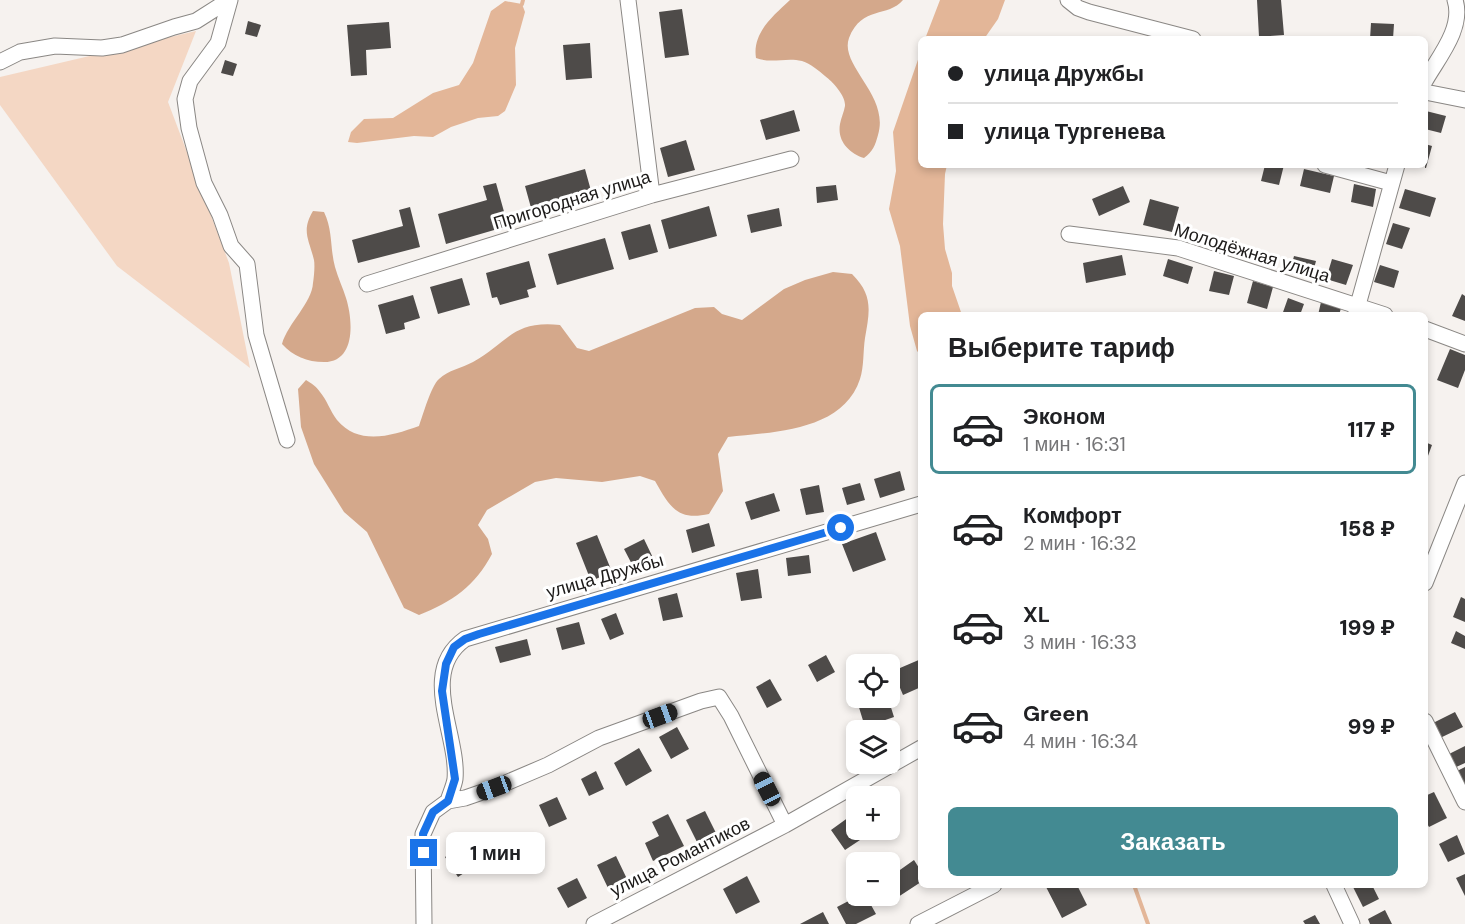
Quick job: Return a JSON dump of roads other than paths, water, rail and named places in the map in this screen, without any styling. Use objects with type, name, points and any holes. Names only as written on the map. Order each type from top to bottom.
[{"type":"street","points":[[0,62],[20,52],[55,46],[102,48],[122,45],[196,21],[230,0]]},
{"type":"street","points":[[230,0],[218,43],[190,81],[185,99],[189,128],[204,183],[220,215],[231,246],[247,264],[256,335],[287,440]]},
{"type":"street","points":[[628,0],[652,195]]},
{"type":"street","points":[[1068,0],[1078,8],[1089,12],[1181,36]]},
{"type":"street","points":[[1428,76],[1452,35],[1457,7],[1455,0]]},
{"type":"street","points":[[1428,93],[1465,100]]},
{"type":"street","name":"Пригородная улица","points":[[367,284],[652,195],[791,159]]},
{"type":"street","points":[[1336,168],[1391,183]]},
{"type":"street","points":[[1357,310],[1396,168]]},
{"type":"street","name":"Молодёжная улица","points":[[1069,234],[1178,248],[1357,310]]},
{"type":"street","points":[[1428,330],[1465,344]]},
{"type":"street","points":[[1428,576],[1465,483]]},
{"type":"street","name":"улица Дружбы","points":[[448,801],[455,779],[442,691],[446,664],[454,647],[465,639],[918,505]]},
{"type":"street","points":[[424,924],[423,834],[433,812],[448,801],[494,788],[548,765],[599,738],[701,701],[719,697],[732,716],[785,825]]},
{"type":"street","points":[[1428,727],[1465,802]]},
{"type":"street","name":"улица Романтиков","points":[[594,924],[785,825],[918,750]]},
{"type":"street","points":[[918,924],[988,888]]},
{"type":"street","points":[[1335,888],[1352,924]]},
{"type":"waterway","points":[[522,4],[523,0]]},
{"type":"waterway","points":[[1135,888],[1148,924]]}]
